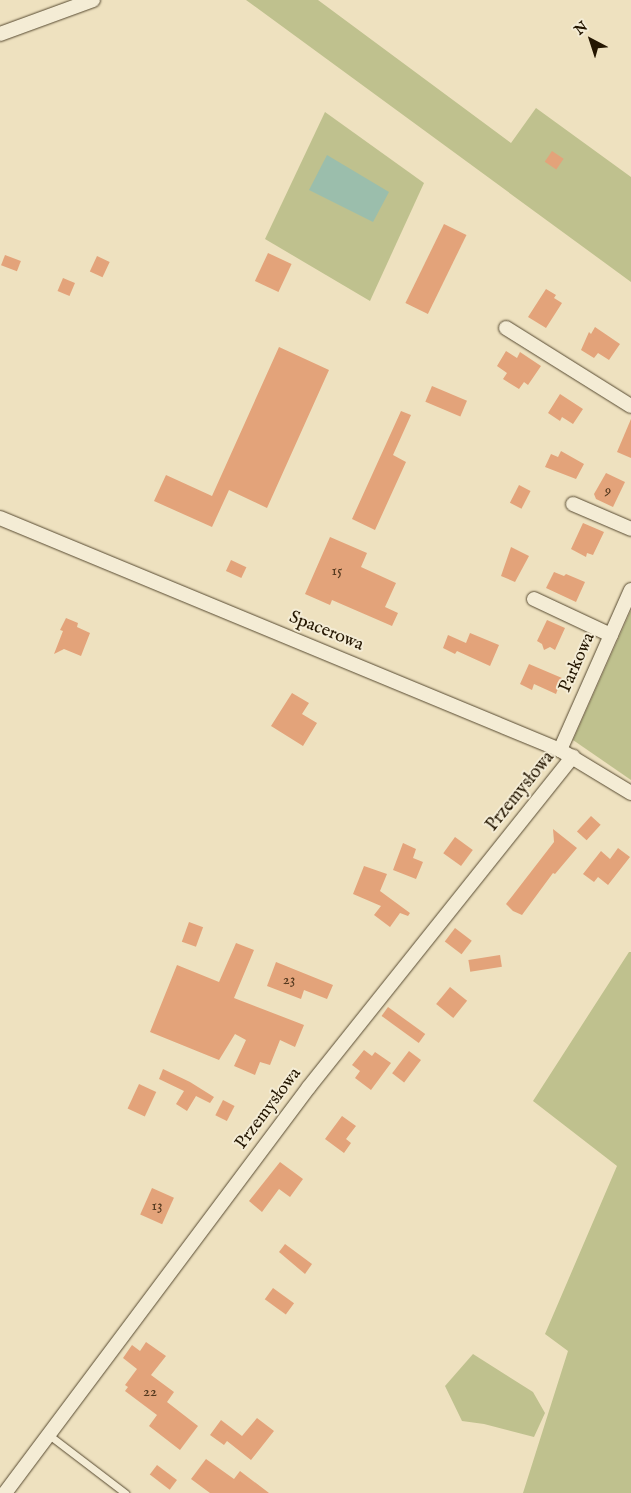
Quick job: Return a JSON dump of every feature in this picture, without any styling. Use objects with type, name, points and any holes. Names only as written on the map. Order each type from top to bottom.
[{"type":"street","points":[[0,34],[93,0]]},
{"type":"street","points":[[506,328],[631,406]]},
{"type":"street","points":[[574,504],[631,529]]},
{"type":"street","name":"Spacerowa","points":[[0,518],[560,750],[631,792]]},
{"type":"street","name":"Parkowa","points":[[560,750],[631,590]]},
{"type":"street","points":[[534,599],[611,635]]},
{"type":"street","name":"Przemysłowa","points":[[5,1493],[309,1087],[573,756]]},
{"type":"lane","points":[[48,1435],[124,1493]]},
{"type":"shaded area","points":[[246,0],[318,0],[511,143],[536,108],[631,177],[631,282]]},
{"type":"shaded area","points":[[325,112],[424,183],[370,301],[265,239]]},
{"type":"shaded area","points":[[327,155],[389,192],[373,222],[309,190]]},
{"type":"shaded area","points":[[631,610],[631,780],[573,740]]},
{"type":"shaded area","points":[[629,952],[631,952],[631,1493],[523,1493],[568,1351],[545,1334],[617,1166],[533,1101]]},
{"type":"shaded area","points":[[473,1354],[533,1392],[545,1413],[534,1437],[484,1424],[462,1421],[445,1386]]},
{"type":"building","points":[[552,151],[564,159],[556,170],[545,162]]},
{"type":"building","points":[[444,224],[466,235],[428,314],[405,303]]},
{"type":"building","points":[[268,253],[292,264],[278,292],[255,281]]},
{"type":"building","points":[[5,255],[21,261],[17,271],[1,265]]},
{"type":"building","points":[[97,256],[110,262],[103,277],[90,271]]},
{"type":"building","points":[[63,278],[75,283],[69,296],[58,291]]},
{"type":"building","points":[[546,289],[556,295],[554,298],[562,303],[546,328],[528,317]]},
{"type":"building","points":[[595,327],[620,344],[609,360],[598,353],[594,358],[581,350],[589,332],[591,334]]},
{"type":"building","points":[[279,347],[329,370],[267,508],[229,490],[212,527],[154,501],[166,475],[212,496]]},
{"type":"building","points":[[506,351],[517,358],[520,352],[541,366],[528,385],[524,382],[519,389],[503,379],[507,373],[497,366]]},
{"type":"building","points":[[432,386],[467,401],[460,416],[425,402]]},
{"type":"building","points":[[560,394],[583,409],[573,424],[562,417],[560,421],[548,413]]},
{"type":"building","points":[[401,411],[411,415],[393,455],[406,462],[375,530],[352,519]]},
{"type":"building","points":[[631,419],[631,458],[617,452]]},
{"type":"building","points":[[561,451],[584,464],[576,479],[545,467],[551,454],[558,457]]},
{"type":"building","points":[[606,473],[625,482],[613,507],[596,499],[594,494]]},
{"type":"building","points":[[519,485],[531,491],[522,509],[510,503]]},
{"type":"building","points":[[583,523],[604,532],[593,555],[587,553],[586,557],[571,549]]},
{"type":"building","points":[[330,537],[367,553],[361,567],[396,583],[385,607],[398,613],[392,626],[332,600],[330,605],[305,594]]},
{"type":"building","points":[[511,547],[529,556],[515,582],[501,576]]},
{"type":"building","points":[[231,560],[246,567],[241,578],[226,571]]},
{"type":"building","points":[[554,572],[564,576],[566,574],[585,582],[576,602],[546,588]]},
{"type":"building","points":[[66,618],[78,623],[77,627],[90,633],[81,656],[64,649],[54,654],[63,631],[60,630]]},
{"type":"building","points":[[547,620],[565,628],[555,650],[550,647],[544,650],[542,644],[537,641]]},
{"type":"building","points":[[470,633],[499,645],[490,666],[457,651],[455,654],[443,648],[448,635],[466,643]]},
{"type":"building","points":[[529,664],[562,678],[556,694],[534,684],[532,690],[520,684]]},
{"type":"building","points":[[292,693],[309,703],[302,714],[317,723],[303,746],[271,726]]},
{"type":"building","points":[[591,816],[601,825],[587,840],[577,832]]},
{"type":"building","points":[[553,829],[577,848],[555,874],[553,873],[522,915],[513,911],[506,904],[554,842]]},
{"type":"building","points":[[455,837],[473,850],[461,866],[443,853]]},
{"type":"building","points":[[403,843],[416,849],[413,858],[423,862],[416,879],[393,870]]},
{"type":"building","points":[[618,848],[630,857],[608,885],[598,877],[594,882],[583,874],[601,851],[610,859]]},
{"type":"building","points":[[364,866],[387,874],[380,891],[410,913],[408,916],[400,913],[390,927],[374,915],[381,906],[353,894]]},
{"type":"building","points":[[189,922],[203,927],[196,947],[182,942]]},
{"type":"building","points":[[455,928],[472,941],[462,954],[445,942]]},
{"type":"building","points":[[236,943],[254,950],[234,998],[304,1025],[295,1047],[280,1040],[270,1065],[260,1062],[255,1075],[234,1066],[246,1040],[235,1034],[219,1060],[150,1032],[177,965],[219,982]]},
{"type":"building","points":[[500,955],[502,967],[470,972],[468,960]]},
{"type":"building","points":[[276,962],[333,985],[327,999],[304,990],[301,999],[267,986]]},
{"type":"building","points":[[450,987],[467,1001],[453,1018],[436,1004]]},
{"type":"building","points":[[388,1007],[425,1034],[419,1043],[382,1016]]},
{"type":"building","points":[[364,1050],[372,1056],[375,1052],[391,1063],[371,1090],[355,1078],[360,1071],[352,1065]]},
{"type":"building","points":[[409,1051],[421,1060],[404,1082],[392,1073]]},
{"type":"building","points":[[163,1069],[190,1082],[214,1097],[210,1103],[196,1096],[187,1111],[176,1104],[184,1091],[159,1079]]},
{"type":"building","points":[[139,1084],[156,1092],[145,1117],[128,1108]]},
{"type":"building","points":[[223,1100],[235,1106],[227,1121],[215,1115]]},
{"type":"building","points":[[342,1116],[356,1126],[346,1139],[351,1143],[344,1153],[325,1139]]},
{"type":"building","points":[[280,1162],[303,1179],[290,1197],[279,1189],[262,1212],[249,1201]]},
{"type":"building","points":[[152,1188],[174,1198],[162,1224],[140,1214]]},
{"type":"building","points":[[285,1244],[312,1264],[305,1274],[279,1252]]},
{"type":"building","points":[[273,1288],[294,1303],[286,1315],[265,1299]]},
{"type":"building","points":[[146,1342],[166,1356],[151,1375],[174,1392],[167,1402],[198,1426],[180,1450],[149,1426],[157,1415],[125,1391],[128,1387],[125,1385],[137,1369],[123,1358],[132,1345],[140,1351]]},
{"type":"building","points":[[257,1418],[274,1431],[251,1460],[227,1441],[224,1445],[210,1435],[221,1420],[242,1436]]},
{"type":"building","points":[[206,1459],[234,1479],[240,1471],[269,1493],[210,1493],[191,1479]]},
{"type":"building","points":[[157,1465],[177,1480],[170,1490],[150,1475]]}]
